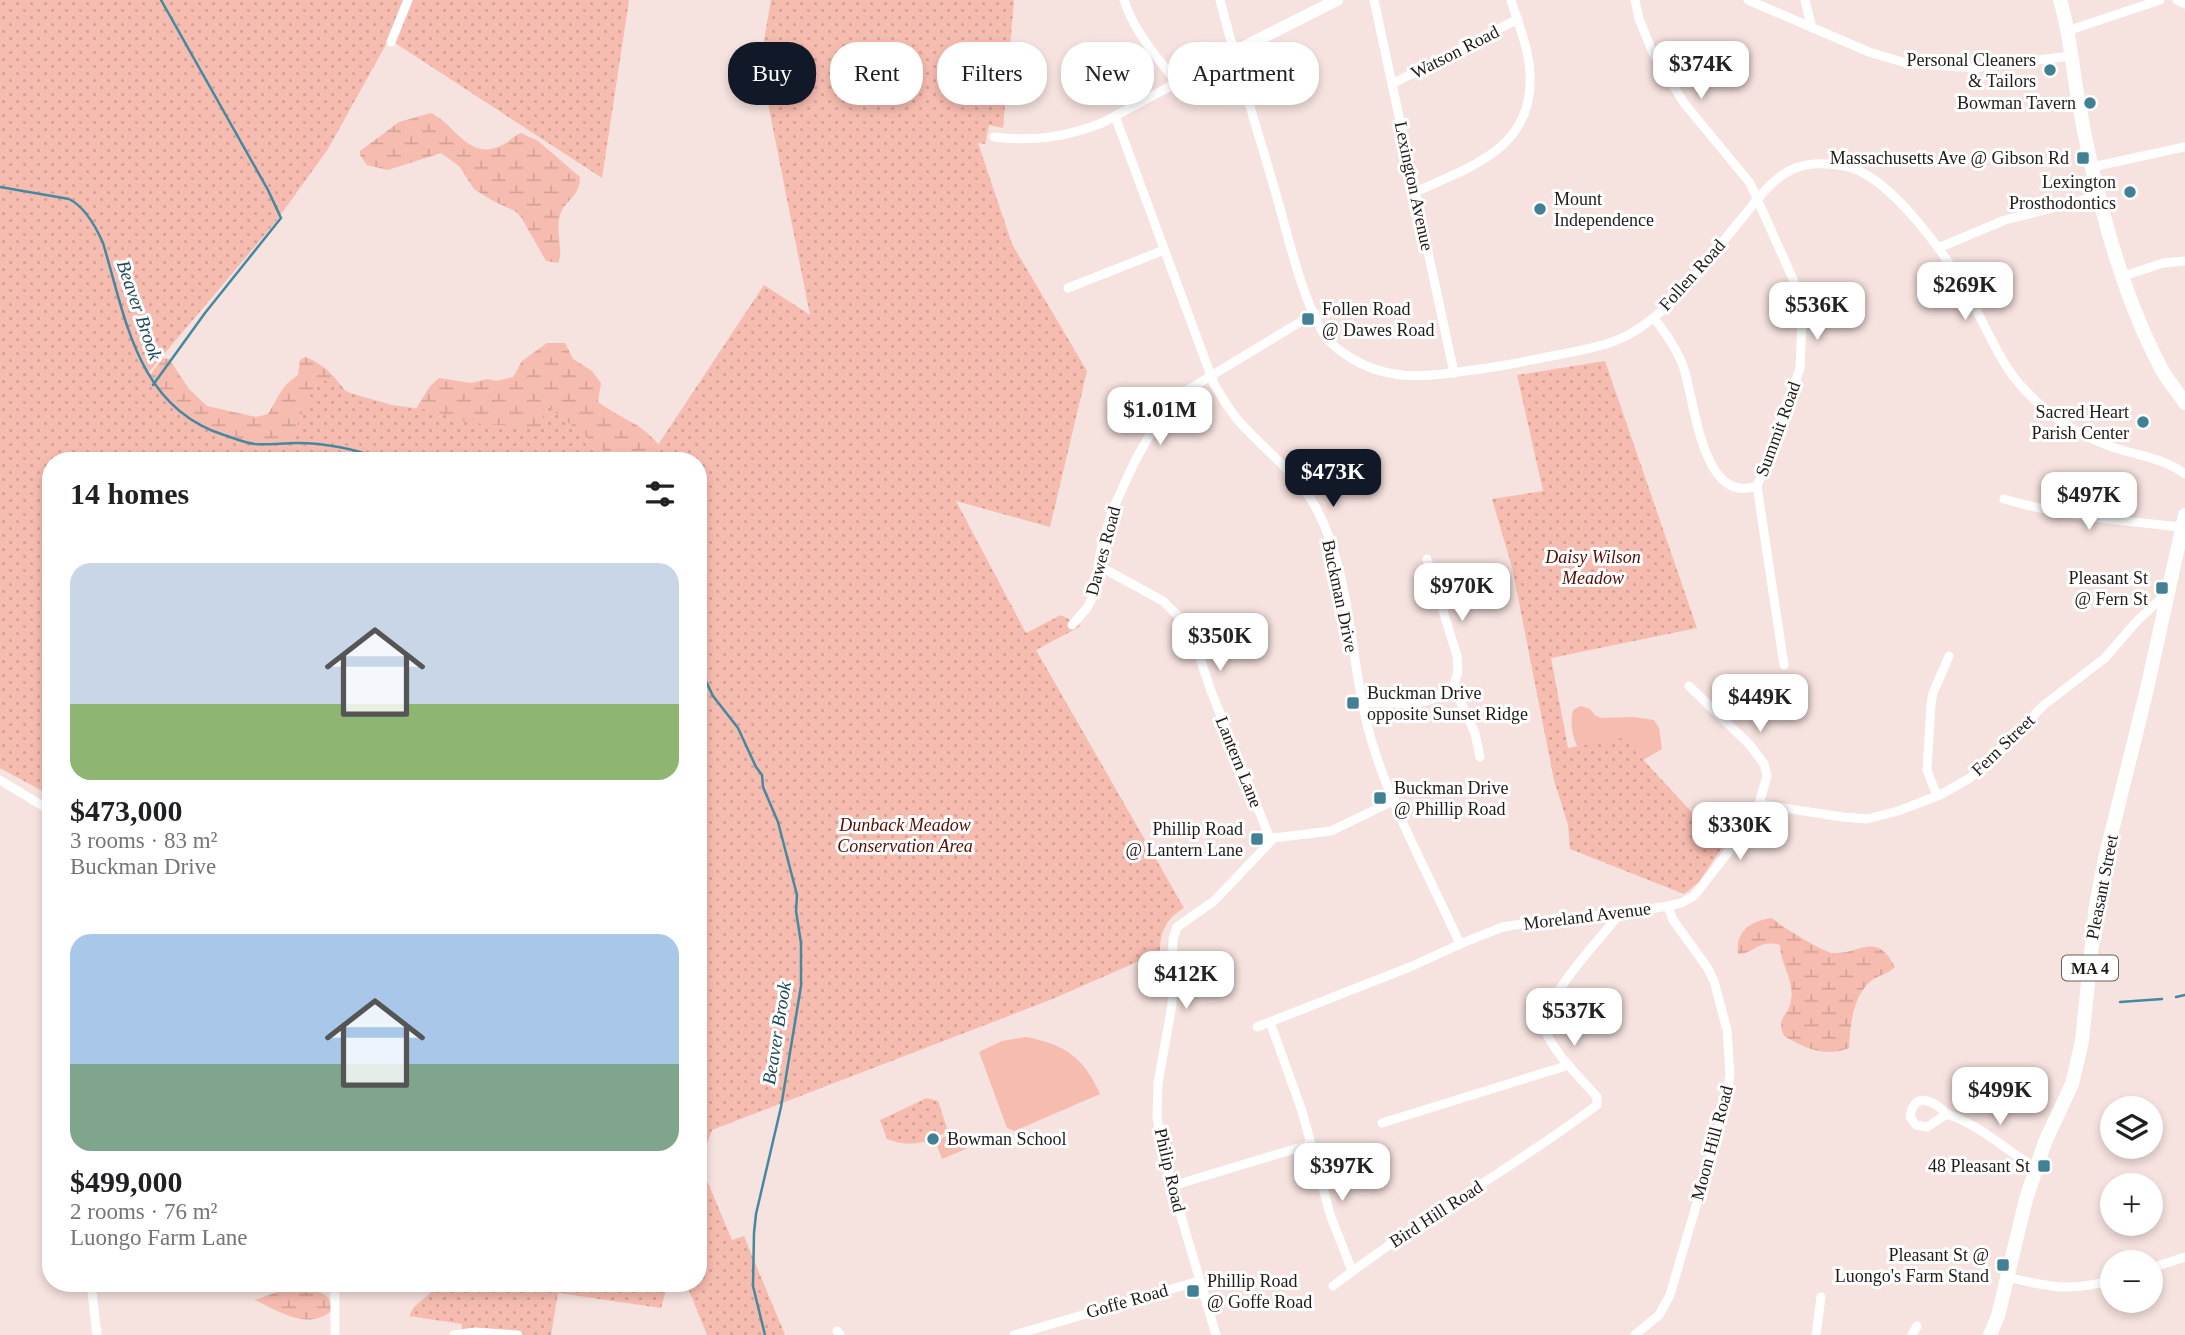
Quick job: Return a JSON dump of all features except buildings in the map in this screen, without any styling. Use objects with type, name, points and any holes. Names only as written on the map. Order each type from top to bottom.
[{"type":"main road","points":[[2060,0],[2099,196],[2137,315],[2162,370],[2185,403]]},
{"type":"main road","name":"Pleasant Street","points":[[1990,1335],[1998,1316],[2026,1199],[2045,1142],[2072,1084],[2082,1041],[2096,905],[2184,521]]},
{"type":"street","points":[[391,42],[408,0]]},
{"type":"street","points":[[1124,0],[1129,15],[1143,38],[1168,71]]},
{"type":"street","name":"Follen Road","points":[[1220,0],[1231,42]]},
{"type":"street","points":[[1254,42],[1337,0]]},
{"type":"street","name":"Lexington Avenue","points":[[1374,0],[1454,373]]},
{"type":"street","points":[[1415,192],[1494,153],[1510,139],[1523,121],[1528,102],[1530,74],[1524,38],[1511,0]]},
{"type":"street","name":"Summit Road","points":[[1635,0],[1653,53],[1719,149],[1749,183],[1793,279],[1802,319],[1800,368],[1756,486],[1784,664]]},
{"type":"street","points":[[1748,0],[1869,52],[1906,63],[1973,68],[2071,56]]},
{"type":"street","points":[[1805,0],[1812,28]]},
{"type":"street","points":[[2067,30],[2160,0]]},
{"type":"street","points":[[2177,0],[2185,4]]},
{"type":"street","name":"Watson Road","points":[[1392,84],[1518,19]]},
{"type":"street","points":[[994,137],[1023,141],[1083,130],[1168,88]]},
{"type":"street","name":"Follen Road","points":[[1250,105],[1289,238],[1323,333],[1342,352],[1381,372],[1414,377],[1454,373],[1607,344],[1628,335],[1654,318],[1674,299],[1767,187],[1794,169],[1821,163],[1850,167],[1875,180],[1901,205],[1938,248],[1970,298],[2012,374],[2030,395],[2073,429],[2114,448],[2167,463],[2185,474]]},
{"type":"street","name":"Buckman Drive","points":[[1115,116],[1211,376],[1239,421],[1302,487],[1315,505],[1328,533],[1338,568],[1371,740],[1460,944]]},
{"type":"street","points":[[2092,167],[2185,147]]},
{"type":"street","points":[[1938,248],[2005,220],[2099,196]]},
{"type":"street","points":[[1068,288],[1164,250]]},
{"type":"street","points":[[2124,276],[2163,263],[2185,261]]},
{"type":"street","name":"Dawes Road","points":[[1072,625],[1087,608],[1094,594],[1101,549],[1112,511],[1157,422],[1181,394],[1315,313]]},
{"type":"street","points":[[1654,318],[1683,365],[1693,397],[1701,443],[1709,461],[1719,477],[1728,484],[1739,489],[1756,486]]},
{"type":"street","points":[[2004,499],[2060,513],[2120,522],[2184,521]]},
{"type":"street","points":[[1362,703],[1418,704],[1440,697],[1452,686],[1458,672],[1457,656],[1427,559]]},
{"type":"street","name":"Lantern Lane","points":[[1099,566],[1115,572],[1163,601],[1181,619],[1198,652],[1215,702],[1271,841]]},
{"type":"street","name":"Fern Street","points":[[1759,804],[1867,819],[1937,796],[1970,778],[2044,705],[2105,658],[2136,622],[2167,593]]},
{"type":"street","points":[[1937,796],[1927,770],[1931,704],[1949,656]]},
{"type":"street","points":[[1452,686],[1475,733],[1480,757]]},
{"type":"street","points":[[1689,686],[1765,764],[1767,776],[1759,804]]},
{"type":"street","points":[[0,780],[42,806]]},
{"type":"street","points":[[1271,841],[1291,834],[1331,831],[1395,800]]},
{"type":"street","name":"Moreland Avenue","points":[[1257,1027],[1503,928],[1559,918],[1620,914],[1681,903],[1702,890],[1759,804]]},
{"type":"street","name":"Philip Road","points":[[1216,1335],[1163,1155],[1157,1116],[1158,1083],[1172,1005],[1173,939],[1177,928],[1214,901],[1271,841]]},
{"type":"street","name":"Moon Hill Road","points":[[1635,1335],[1659,1315],[1670,1295],[1724,1110],[1730,1075],[1727,1030],[1714,981],[1673,920],[1668,906]]},
{"type":"street","points":[[1382,1123],[1569,1065],[1547,1036],[1543,1025],[1545,1015],[1585,956],[1620,914]]},
{"type":"street","points":[[1270,1022],[1302,1111],[1330,1214],[1352,1271]]},
{"type":"street","name":"Bird Hill Road","points":[[1333,1286],[1409,1230],[1542,1145],[1597,1104],[1597,1097],[1569,1065]]},
{"type":"street","points":[[1947,1114],[1971,1122],[2036,1169]]},
{"type":"street","points":[[1172,1186],[1311,1144]]},
{"type":"street","points":[[2163,1264],[2185,1257]]},
{"type":"street","points":[[2007,1277],[2058,1289],[2100,1282]]},
{"type":"street","name":"Goffe Road","points":[[1014,1335],[1199,1281]]},
{"type":"street","points":[[91,1292],[97,1335]]},
{"type":"street","points":[[335,1292],[335,1335]]},
{"type":"street","points":[[1816,1335],[1821,1297]]},
{"type":"street","points":[[1912,1335],[1917,1326]]},
{"type":"street","points":[[454,1335],[475,1332],[518,1335]]},
{"type":"green space","points":[[0,0],[629,0],[602,178],[389,39],[328,149],[274,224],[149,372],[161,390],[191,418],[228,435],[268,444],[288,446],[318,377],[350,393],[392,405],[429,410],[471,423],[540,428],[546,405],[606,452],[42,452],[42,791],[0,768]]},
{"type":"green space","name":"Dunback Meadow Conservation Area","points":[[771,0],[1014,0],[1010,42],[937,42],[937,105],[1005,105],[1003,128],[989,125],[985,144],[978,143],[1012,244],[1087,371],[1050,527],[956,501],[1026,633],[1061,615],[1081,626],[1036,650],[1184,908],[1165,926],[1160,952],[1050,1000],[712,1130],[707,1144],[707,452],[653,452],[764,285],[810,315],[768,105],[816,105],[816,42],[764,42]]},
{"type":"green space","points":[[431,113],[463,140],[480,149],[502,145],[521,133],[538,141],[580,177],[575,194],[560,215],[558,263],[546,261],[515,211],[474,189],[459,166],[441,153],[388,170],[367,165],[360,155],[360,151],[399,122]]},
{"type":"green space","points":[[547,343],[565,343],[573,359],[592,371],[601,383],[598,402],[643,429],[664,452],[176,452],[180,419],[150,375],[163,358],[169,359],[189,389],[207,406],[256,417],[268,414],[283,388],[298,375],[300,360],[305,357],[332,374],[351,400],[414,412],[430,386],[439,378],[471,383],[487,379],[496,381],[513,377],[522,361]]},
{"type":"green space","name":"Daisy Wilson Meadow","points":[[1605,361],[1697,628],[1551,658],[1568,748],[1623,738],[1723,846],[1699,882],[1684,894],[1570,849],[1568,825],[1554,780],[1512,567],[1492,499],[1543,491],[1517,375]]},
{"type":"green space","points":[[1581,706],[1601,718],[1633,717],[1654,720],[1659,728],[1662,749],[1636,764],[1583,758],[1572,729],[1573,710]]},
{"type":"green space","points":[[1772,918],[1828,952],[1843,953],[1867,947],[1881,949],[1895,967],[1871,981],[1860,994],[1852,1021],[1849,1048],[1823,1052],[1807,1048],[1784,1036],[1781,1024],[1790,1006],[1792,993],[1780,945],[1761,945],[1738,954],[1739,939],[1746,928]]},
{"type":"green space","points":[[1026,1037],[1052,1044],[1072,1055],[1087,1071],[1100,1094],[1014,1131],[1007,1128],[979,1052],[1002,1041]]},
{"type":"green space","points":[[927,1098],[938,1101],[948,1131],[933,1139],[911,1144],[887,1139],[880,1120]]},
{"type":"green space","points":[[959,1131],[966,1149],[942,1159],[935,1141]]},
{"type":"green space","name":"Dunback Meadow Conservation Area","points":[[707,1181],[732,1240],[744,1236],[785,1335],[707,1335],[690,1292],[707,1292]]},
{"type":"green space","points":[[277,1292],[318,1292],[327,1296],[331,1311],[322,1317],[302,1319],[283,1314],[255,1300]]},
{"type":"green space","points":[[432,1292],[665,1292],[661,1308],[558,1293],[551,1335],[461,1335],[462,1324],[409,1316],[414,1307]]},
{"type":"waterway","points":[[153,385],[205,313],[281,218],[268,190],[161,0]]},
{"type":"waterway","name":"Beaver Brook","points":[[0,187],[69,199],[85,212],[103,243],[128,330],[140,357],[154,382],[172,404],[195,422],[251,443],[320,444],[359,452]]},
{"type":"waterway","name":"Beaver Brook","points":[[707,683],[713,696],[738,728],[762,775],[763,787],[778,822],[797,895],[801,986],[781,1107],[754,1233],[753,1286],[765,1335]]},
{"type":"waterway","points":[[2176,997],[2185,995]]},
{"type":"waterway","points":[[2120,1002],[2162,999]]},
{"type":"place","name":"Personal Cleaners & Tailors","points":[[2050,70]]},
{"type":"place","name":"Bowman Tavern","points":[[2090,103]]},
{"type":"place","name":"Massachusetts Ave @ Gibson Rd","points":[[2083,158]]},
{"type":"place","name":"Lexington Prosthodontics","points":[[2130,192]]},
{"type":"place","name":"Mount Independence","points":[[1540,209]]},
{"type":"place","name":"Follen Road @ Dawes Road","points":[[1308,319]]},
{"type":"place","name":"Sacred Heart Parish Center","points":[[2143,422]]},
{"type":"place","name":"Pleasant St @ Fern St","points":[[2162,588]]},
{"type":"place","name":"Buckman Drive opposite Sunset Ridge","points":[[1353,703]]},
{"type":"place","name":"Buckman Drive @ Phillip Road","points":[[1380,798]]},
{"type":"place","name":"Phillip Road @ Lantern Lane","points":[[1257,839]]},
{"type":"place","name":"Bowman School","points":[[933,1139]]},
{"type":"place","name":"48 Pleasant St","points":[[2044,1166]]},
{"type":"place","name":"Pleasant St @ Luongo's Farm Stand","points":[[2003,1265]]},
{"type":"place","name":"Phillip Road @ Goffe Road","points":[[1193,1291]]}]
